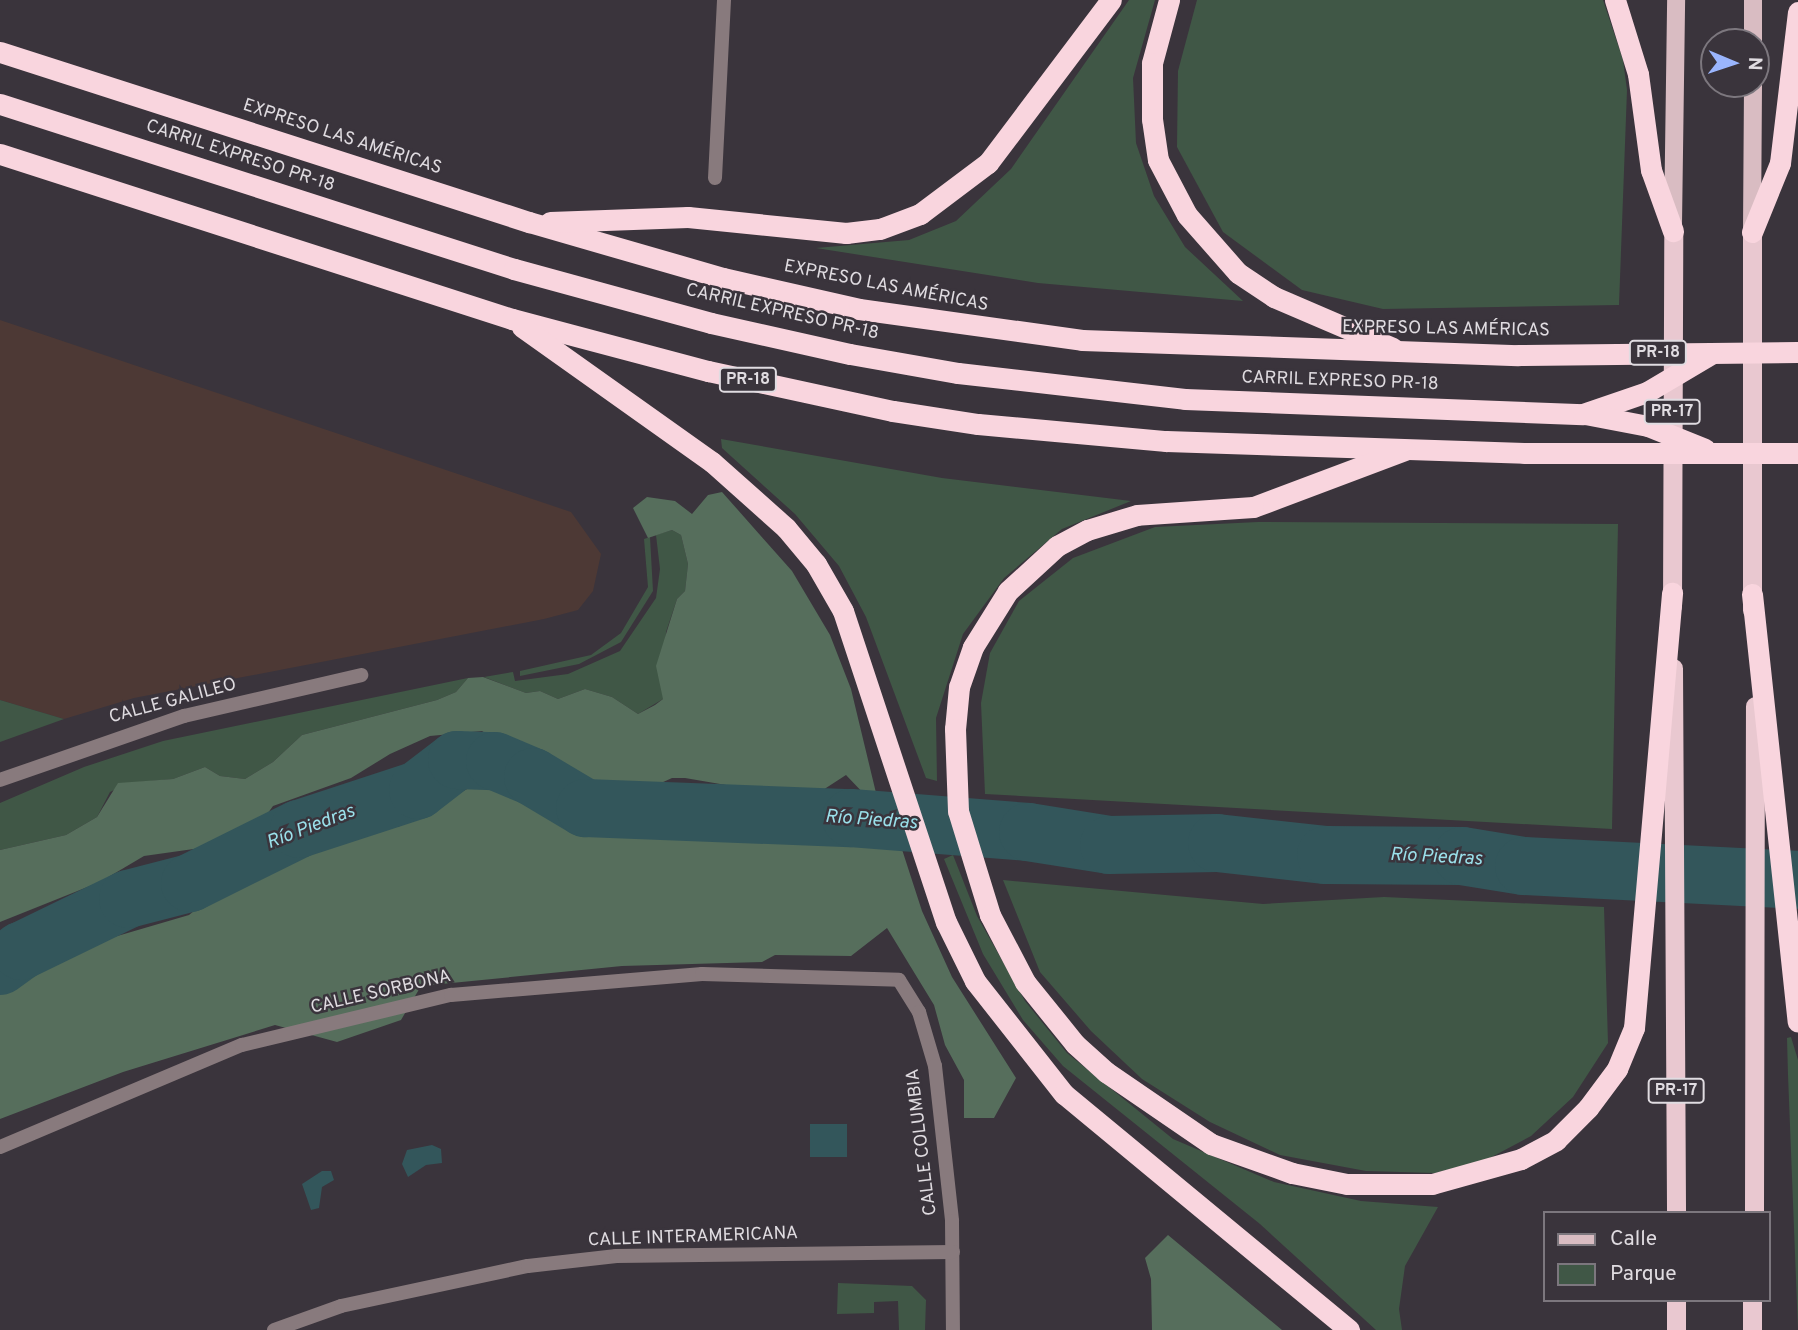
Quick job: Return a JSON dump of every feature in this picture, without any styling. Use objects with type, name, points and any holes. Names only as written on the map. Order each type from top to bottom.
[{"type":"highway","points":[[529,222],[688,217],[846,233],[880,229],[919,214],[988,163],[1111,0]]},
{"type":"highway","points":[[1169,0],[1152,63],[1152,119],[1158,160],[1187,215],[1238,273],[1274,297],[1404,354]]},
{"type":"highway","points":[[1615,0],[1638,74],[1651,170],[1673,231]]},
{"type":"highway","points":[[1798,12],[1780,163],[1752,232],[1752,594],[1766,791],[1798,1022]]},
{"type":"highway","name":"EXPRESO LAS AMÉRICAS","points":[[0,52],[529,222],[723,278],[969,328],[1174,346],[1404,354],[1798,352]]},
{"type":"highway","name":"CARRIL EXPRESO PR-18","points":[[0,104],[514,269],[711,323],[850,354],[958,373],[1185,399],[1583,414]]},
{"type":"highway","name":"PR-18","points":[[0,154],[512,319],[827,398],[978,424],[1166,442],[1524,453],[1798,453]]},
{"type":"highway","name":"PR-17","points":[[1673,231],[1672,593],[1676,780],[1676,1211]]},
{"type":"highway","points":[[512,319],[712,461],[786,528],[816,564],[843,611],[946,922],[975,981],[1064,1094],[1294,1280],[1349,1330]]},
{"type":"highway","points":[[1583,414],[1647,392],[1713,352]]},
{"type":"highway","points":[[1583,414],[1648,426],[1714,453]]},
{"type":"highway","points":[[1405,450],[1253,507],[1137,515],[1087,530],[1057,546],[1008,591],[972,648],[959,687],[955,729],[958,811],[990,915],[1025,982],[1075,1044],[1107,1072],[1211,1144],[1292,1173],[1347,1184],[1395,1187],[1474,1175],[1521,1159],[1556,1140],[1588,1108],[1625,1053],[1634,1028],[1672,593]]},
{"type":"highway","points":[[1754,1211],[1758,972],[1766,791]]},
{"type":"highway","points":[[1676,1302],[1676,1330]]},
{"type":"highway","points":[[1752,1302],[1752,1330]]},
{"type":"main road","name":"PR-17","points":[[1673,231],[1676,0]]},
{"type":"main road","points":[[1753,0],[1753,28]]},
{"type":"main road","points":[[1752,232],[1753,98]]},
{"type":"street","points":[[715,178],[724,0]]},
{"type":"street","name":"CALLE GALILEO","points":[[0,780],[184,716],[361,675]]},
{"type":"street","name":"CALLE SORBONA","points":[[0,1147],[242,1045],[451,995],[702,974],[792,977]]},
{"type":"street","name":"CALLE COLUMBIA","points":[[792,977],[899,980],[919,1012],[935,1066],[953,1252],[953,1330]]},
{"type":"street","name":"CALLE INTERAMERICANA","points":[[274,1330],[341,1306],[528,1266],[616,1256],[953,1252]]},
{"type":"shaded area","points":[[0,320],[571,512],[601,554],[593,591],[578,610],[544,619],[134,698],[64,719],[0,700]]},
{"type":"green space","points":[[1129,0],[1155,0],[1133,78],[1136,143],[1154,196],[1185,247],[1243,301],[1038,283],[816,248],[909,240],[956,221],[1011,169]]},
{"type":"green space","points":[[1197,0],[1603,0],[1623,60],[1627,90],[1619,305],[1383,309],[1302,290],[1223,232],[1177,147],[1178,71]]},
{"type":"green space","points":[[721,439],[942,478],[1131,501],[1062,529],[1004,578],[963,634],[936,718],[937,781],[926,778],[866,617],[839,566],[795,514],[722,448]]},
{"type":"green space","points":[[722,492],[792,571],[830,635],[851,689],[877,797],[866,796],[846,775],[809,799],[685,778],[672,778],[650,788],[601,786],[573,776],[526,745],[501,743],[482,731],[430,736],[390,754],[351,778],[273,806],[254,832],[229,844],[144,856],[100,882],[0,922],[0,850],[66,835],[97,817],[118,783],[173,779],[205,767],[220,776],[245,779],[273,762],[302,735],[437,700],[456,692],[468,678],[483,677],[526,693],[540,691],[558,699],[585,689],[612,697],[638,714],[655,705],[663,699],[656,666],[677,599],[685,591],[688,564],[681,535],[672,530],[648,538],[633,508],[647,497],[675,501],[692,514],[708,495]]},
{"type":"green space","points":[[1258,522],[1618,524],[1612,829],[985,794],[981,703],[990,653],[1019,601],[1073,558],[1155,527]]},
{"type":"green space","points":[[672,530],[681,535],[688,564],[685,591],[677,599],[666,632],[663,699],[638,714],[612,697],[585,689],[558,699],[540,691],[526,693],[484,677],[513,672],[515,681],[568,674],[620,651],[656,598],[660,569],[656,535]]},
{"type":"green space","points":[[650,537],[653,591],[621,642],[579,664],[520,676],[520,671],[591,655],[621,633],[648,587],[644,539]]},
{"type":"green space","points":[[468,678],[456,692],[437,700],[302,735],[273,762],[245,779],[220,776],[205,767],[173,779],[128,783],[110,792],[97,817],[66,835],[0,850],[0,803],[84,767],[163,741]]},
{"type":"green space","points":[[0,700],[64,719],[0,742]]},
{"type":"green space","points":[[478,783],[509,784],[555,810],[600,822],[687,832],[700,805],[717,805],[779,844],[888,829],[897,834],[922,911],[952,977],[1016,1078],[994,1118],[964,1118],[964,1080],[945,1045],[934,1005],[887,928],[851,956],[775,955],[762,962],[622,966],[421,986],[401,1020],[337,1042],[275,1025],[123,1072],[0,1119],[0,994],[24,976],[73,949],[189,915],[216,893],[327,843],[348,830],[355,819],[398,827]]},
{"type":"green space","points":[[953,855],[977,916],[1025,1001],[1067,1053],[1173,1139],[1274,1182],[1361,1201],[1438,1207],[1405,1266],[1399,1309],[1402,1330],[1376,1330],[1260,1224],[1063,1066],[1023,1020],[983,954],[944,859]]},
{"type":"green space","points":[[1003,880],[1263,904],[1384,897],[1604,907],[1608,1043],[1573,1097],[1531,1136],[1486,1160],[1435,1173],[1366,1171],[1280,1155],[1210,1122],[1142,1079],[1091,1031],[1040,972]]},
{"type":"green space","points":[[1791,1037],[1798,1060],[1798,1330],[1787,1038]]},
{"type":"green space","points":[[1168,1235],[1282,1330],[1152,1330],[1151,1279],[1145,1258]]},
{"type":"green space","points":[[838,1283],[912,1286],[926,1300],[925,1330],[899,1330],[898,1301],[874,1302],[874,1313],[837,1314]]},
{"type":"water","points":[[810,1124],[847,1124],[847,1157],[810,1157]]},
{"type":"water","points":[[432,1145],[441,1149],[442,1163],[426,1165],[408,1177],[402,1164],[407,1150]]},
{"type":"water","points":[[322,1171],[331,1171],[334,1180],[322,1187],[319,1208],[311,1210],[302,1184]]},
{"type":"waterway","name":"Río Piedras","points":[[0,966],[21,951],[128,899],[190,883],[299,829],[418,790],[457,760],[495,761],[533,777],[585,808],[851,818],[1028,832],[1109,845],[1217,843],[1326,855],[1462,856],[1524,866],[1798,880]]}]
